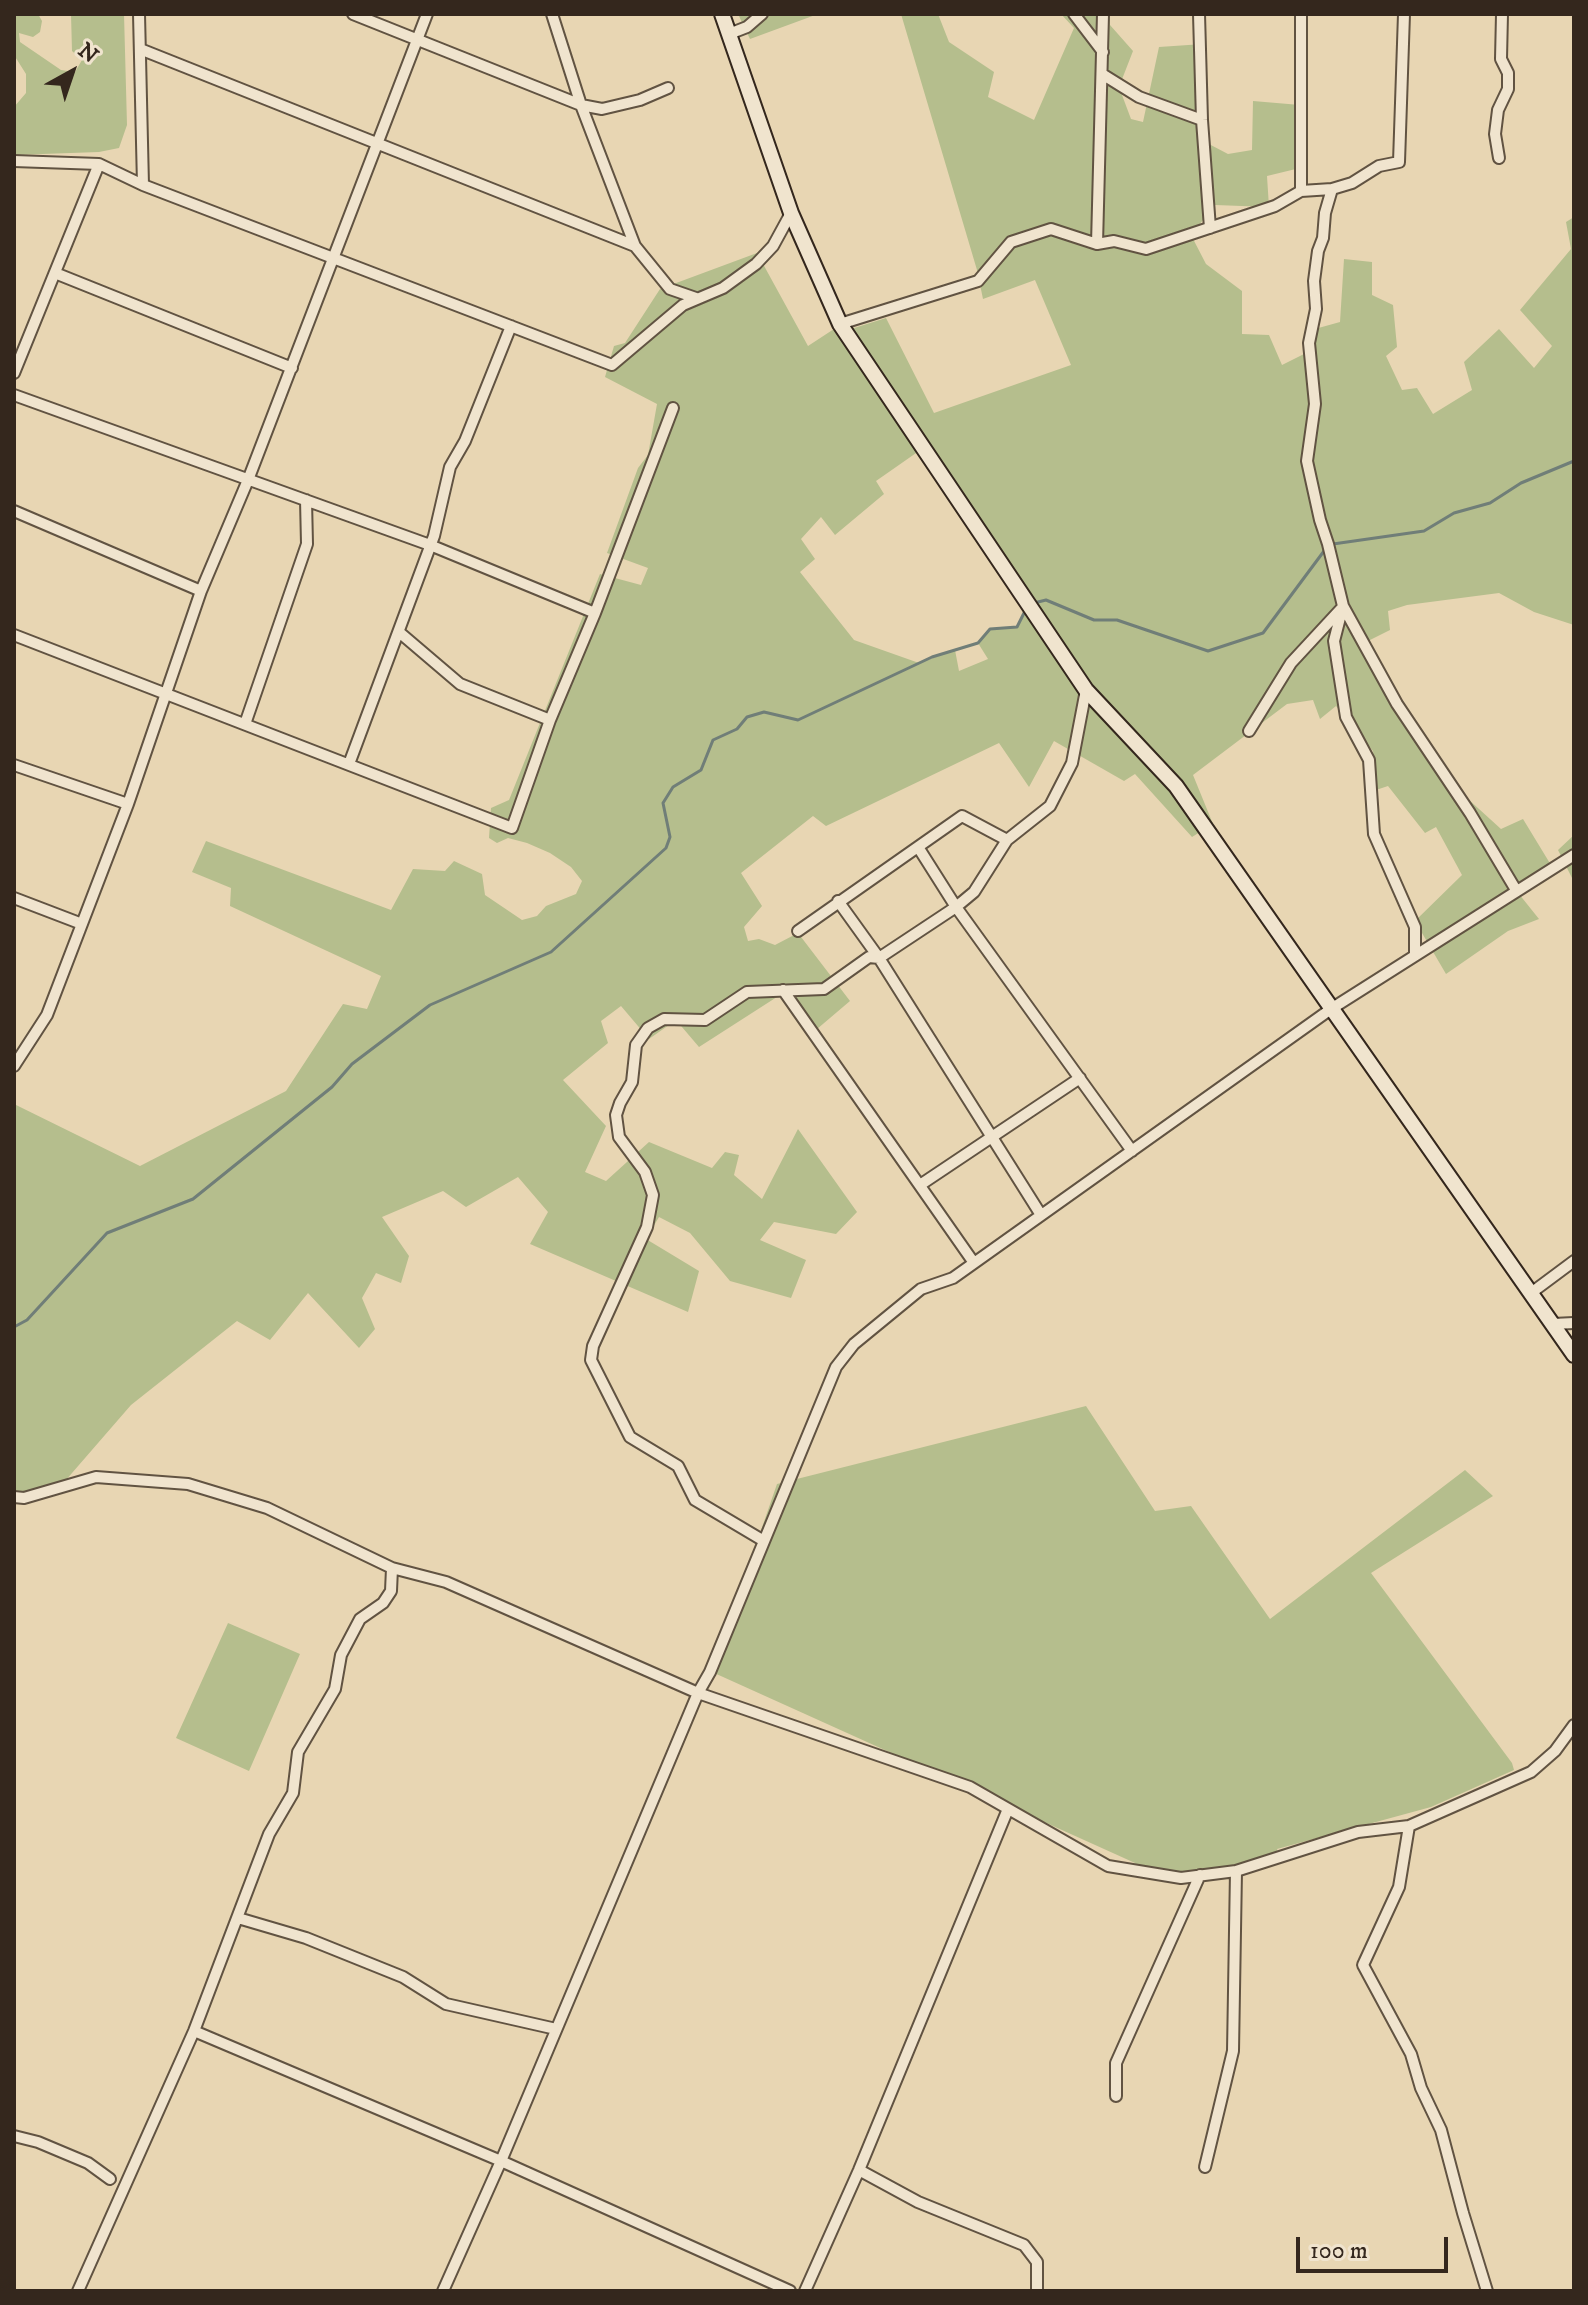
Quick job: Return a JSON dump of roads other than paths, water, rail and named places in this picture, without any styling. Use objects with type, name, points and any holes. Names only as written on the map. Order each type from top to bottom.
[{"type":"main road","points":[[722,14],[791,213],[840,324],[1086,690],[1176,786],[1574,1355]]},
{"type":"street","points":[[139,14],[143,185]]},
{"type":"street","points":[[353,14],[581,105],[602,109],[640,100],[668,88]]},
{"type":"street","points":[[14,1066],[47,1015],[128,804],[201,591],[292,368],[427,14]]},
{"type":"street","points":[[552,14],[581,105],[635,246],[670,289],[696,298]]},
{"type":"street","points":[[729,34],[747,27],[762,14]]},
{"type":"street","points":[[1074,14],[1103,52]]},
{"type":"street","points":[[1097,244],[1103,14]]},
{"type":"street","points":[[1199,14],[1202,120],[1210,228]]},
{"type":"street","points":[[1301,14],[1301,191]]},
{"type":"street","points":[[840,324],[978,281],[1011,242],[1051,229],[1097,244],[1114,241],[1146,249],[1275,206],[1301,191],[1332,189],[1352,183],[1379,166],[1399,162],[1404,14]]},
{"type":"street","points":[[1499,158],[1495,134],[1498,110],[1508,89],[1508,73],[1501,59],[1502,14]]},
{"type":"street","points":[[140,49],[635,246]]},
{"type":"street","points":[[1102,74],[1139,97],[1202,120]]},
{"type":"street","points":[[14,161],[99,164],[143,185],[612,365],[683,305],[723,288],[756,264],[773,246],[791,213]]},
{"type":"street","points":[[14,373],[99,164]]},
{"type":"street","points":[[1332,189],[1314,281],[1316,309],[1309,343],[1315,404],[1307,461],[1343,606],[1397,704],[1470,813],[1516,890]]},
{"type":"street","points":[[55,273],[292,368]]},
{"type":"street","points":[[349,764],[430,545],[450,467],[465,441],[511,326]]},
{"type":"street","points":[[14,395],[430,545],[595,613]]},
{"type":"street","points":[[14,635],[512,828],[550,720],[595,613],[673,408]]},
{"type":"street","points":[[245,724],[307,544],[306,500]]},
{"type":"street","points":[[14,511],[201,591]]},
{"type":"street","points":[[1249,731],[1291,663],[1343,606]]},
{"type":"street","points":[[1343,606],[1334,641],[1346,717],[1369,760],[1374,834],[1415,927],[1415,955]]},
{"type":"street","points":[[399,632],[460,684],[550,720]]},
{"type":"street","points":[[764,1541],[695,1500],[678,1466],[630,1437],[591,1360],[593,1346],[647,1227],[653,1195],[645,1172],[619,1137],[616,1115],[632,1082],[636,1045],[648,1028],[664,1019],[705,1020],[747,992],[824,989],[869,957],[879,958],[956,907],[974,892],[1007,840],[1050,806],[1072,763],[1086,690]]},
{"type":"street","points":[[14,765],[128,804]]},
{"type":"street","points":[[798,931],[962,816],[1007,840]]},
{"type":"street","points":[[918,847],[956,907],[1132,1151]]},
{"type":"street","points":[[443,2291],[698,1693],[710,1672],[836,1367],[854,1344],[921,1289],[953,1278],[1331,1009],[1574,855]]},
{"type":"street","points":[[14,898],[82,924]]},
{"type":"street","points":[[838,901],[879,958],[1041,1215]]},
{"type":"street","points":[[783,990],[974,1263]]},
{"type":"street","points":[[920,1185],[1080,1078]]},
{"type":"street","points":[[1531,1293],[1574,1261]]},
{"type":"street","points":[[1553,1324],[1574,1323]]},
{"type":"street","points":[[14,1497],[24,1498],[96,1477],[188,1484],[267,1508],[392,1568],[446,1582],[698,1693],[970,1787],[1108,1866],[1181,1878],[1236,1871],[1358,1832],[1409,1826],[1531,1772],[1555,1751],[1574,1725]]},
{"type":"street","points":[[78,2291],[194,2031],[269,1834],[293,1793],[298,1752],[335,1689],[341,1655],[360,1619],[383,1603],[391,1591],[392,1568]]},
{"type":"street","points":[[805,2291],[859,2170],[1008,1809]]},
{"type":"street","points":[[1409,1826],[1399,1887],[1363,1965],[1411,2054],[1421,2088],[1441,2130],[1487,2291]]},
{"type":"street","points":[[1205,2167],[1233,2051],[1236,1871]]},
{"type":"street","points":[[1116,2096],[1116,2063],[1200,1875]]},
{"type":"street","points":[[238,1918],[306,1938],[403,1977],[446,2004],[556,2029]]},
{"type":"street","points":[[194,2031],[501,2161],[790,2291]]},
{"type":"street","points":[[14,2136],[38,2142],[88,2163],[110,2179]]},
{"type":"street","points":[[859,2170],[918,2202],[1024,2245],[1037,2262],[1037,2291]]},
{"type":"waterway","points":[[1333,544],[1424,531],[1454,513],[1490,503],[1521,483],[1574,461]]},
{"type":"waterway","points":[[1034,603],[1046,600],[1094,620],[1117,620],[1208,651],[1263,633],[1327,547]]},
{"type":"waterway","points":[[14,1327],[27,1320],[107,1233],[193,1199],[332,1087],[352,1064],[430,1005],[551,952],[666,848],[670,837],[663,803],[673,787],[701,770],[713,740],[737,729],[747,717],[764,712],[798,720],[932,657],[978,643],[990,629],[1017,627],[1025,611]]}]
